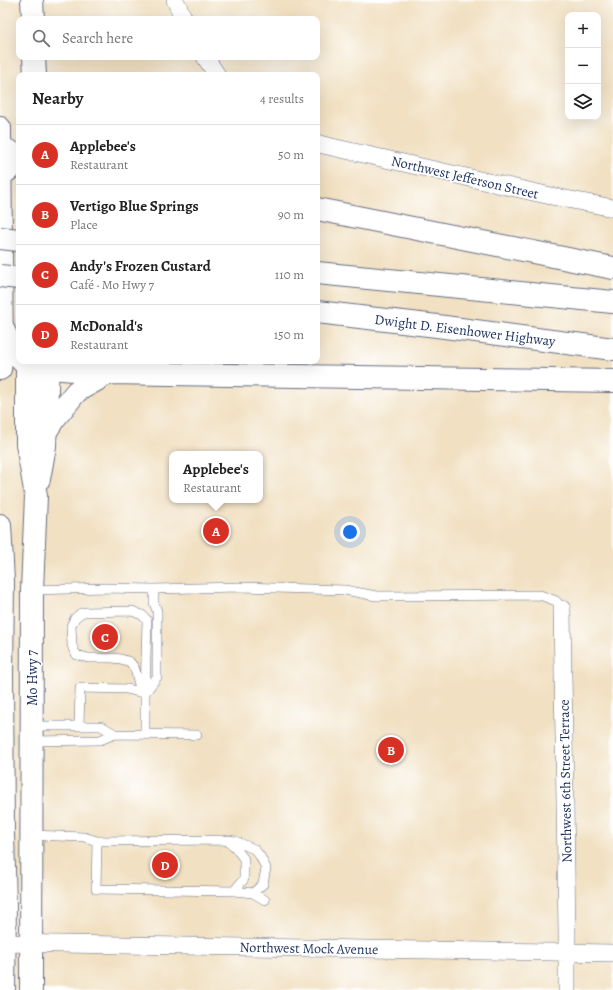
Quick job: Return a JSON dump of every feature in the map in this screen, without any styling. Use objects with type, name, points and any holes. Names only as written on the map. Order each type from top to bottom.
[{"type":"main road","points":[[32,0],[33,16]]},
{"type":"main road","points":[[34,60],[35,72]]},
{"type":"main road","points":[[0,128],[1,324],[16,351]]},
{"type":"main road","points":[[0,147],[16,156]]},
{"type":"main road","points":[[0,176],[16,163]]},
{"type":"main road","points":[[320,210],[613,268]]},
{"type":"main road","points":[[0,238],[16,240]]},
{"type":"main road","points":[[320,272],[613,302]]},
{"type":"main road","points":[[0,276],[16,278]]},
{"type":"main road","name":"Dwight D. Eisenhower Highway","points":[[320,312],[613,349]]},
{"type":"main road","name":"Mo Hwy 7","points":[[21,364],[27,444],[36,496],[32,590],[31,990]]},
{"type":"main road","points":[[22,364],[45,433],[36,496]]},
{"type":"main road","points":[[48,364],[109,373],[613,381]]},
{"type":"main road","points":[[45,433],[54,419],[77,391],[109,373]]},
{"type":"main road","points":[[0,525],[2,581],[1,834],[5,905],[2,943],[4,990]]},
{"type":"street","points":[[175,0],[183,16]]},
{"type":"street","points":[[207,60],[215,72]]},
{"type":"street","name":"Northwest Jefferson Street","points":[[320,144],[613,208]]},
{"type":"street","name":"Northwest 6th Street Terrace","points":[[562,609],[568,952],[567,990]]},
{"type":"street","name":"Northwest Mock Avenue","points":[[2,943],[613,953]]},
{"type":"lane","points":[[32,590],[239,587],[345,590],[376,596],[540,595],[556,600],[562,609]]},
{"type":"lane","points":[[145,692],[157,677],[157,611],[154,603],[154,589]]},
{"type":"lane","points":[[145,692],[139,685],[135,669],[130,662],[122,659],[88,658],[77,655],[74,651],[71,638],[71,626],[75,618],[81,613],[85,612],[132,611],[148,620],[145,735]]},
{"type":"lane","points":[[79,726],[80,688],[127,689],[145,692]]},
{"type":"lane","points":[[32,733],[79,726],[101,726],[115,734]]},
{"type":"lane","points":[[32,733],[100,740],[115,734],[197,735]]},
{"type":"lane","points":[[32,835],[84,837],[97,841],[235,841],[254,849],[260,856],[266,868],[263,884],[253,893]]},
{"type":"lane","points":[[226,840],[235,847],[244,859],[244,879],[234,891]]},
{"type":"lane","points":[[97,841],[96,889],[234,891],[253,893],[265,900]]},
{"type":"place","name":"Applebee's","points":[[216,531]]},
{"type":"place","name":"Andy's Frozen Custard","points":[[105,637]]},
{"type":"place","name":"Vertigo Blue Springs","points":[[391,750]]},
{"type":"place","name":"McDonald's","points":[[165,865]]}]
